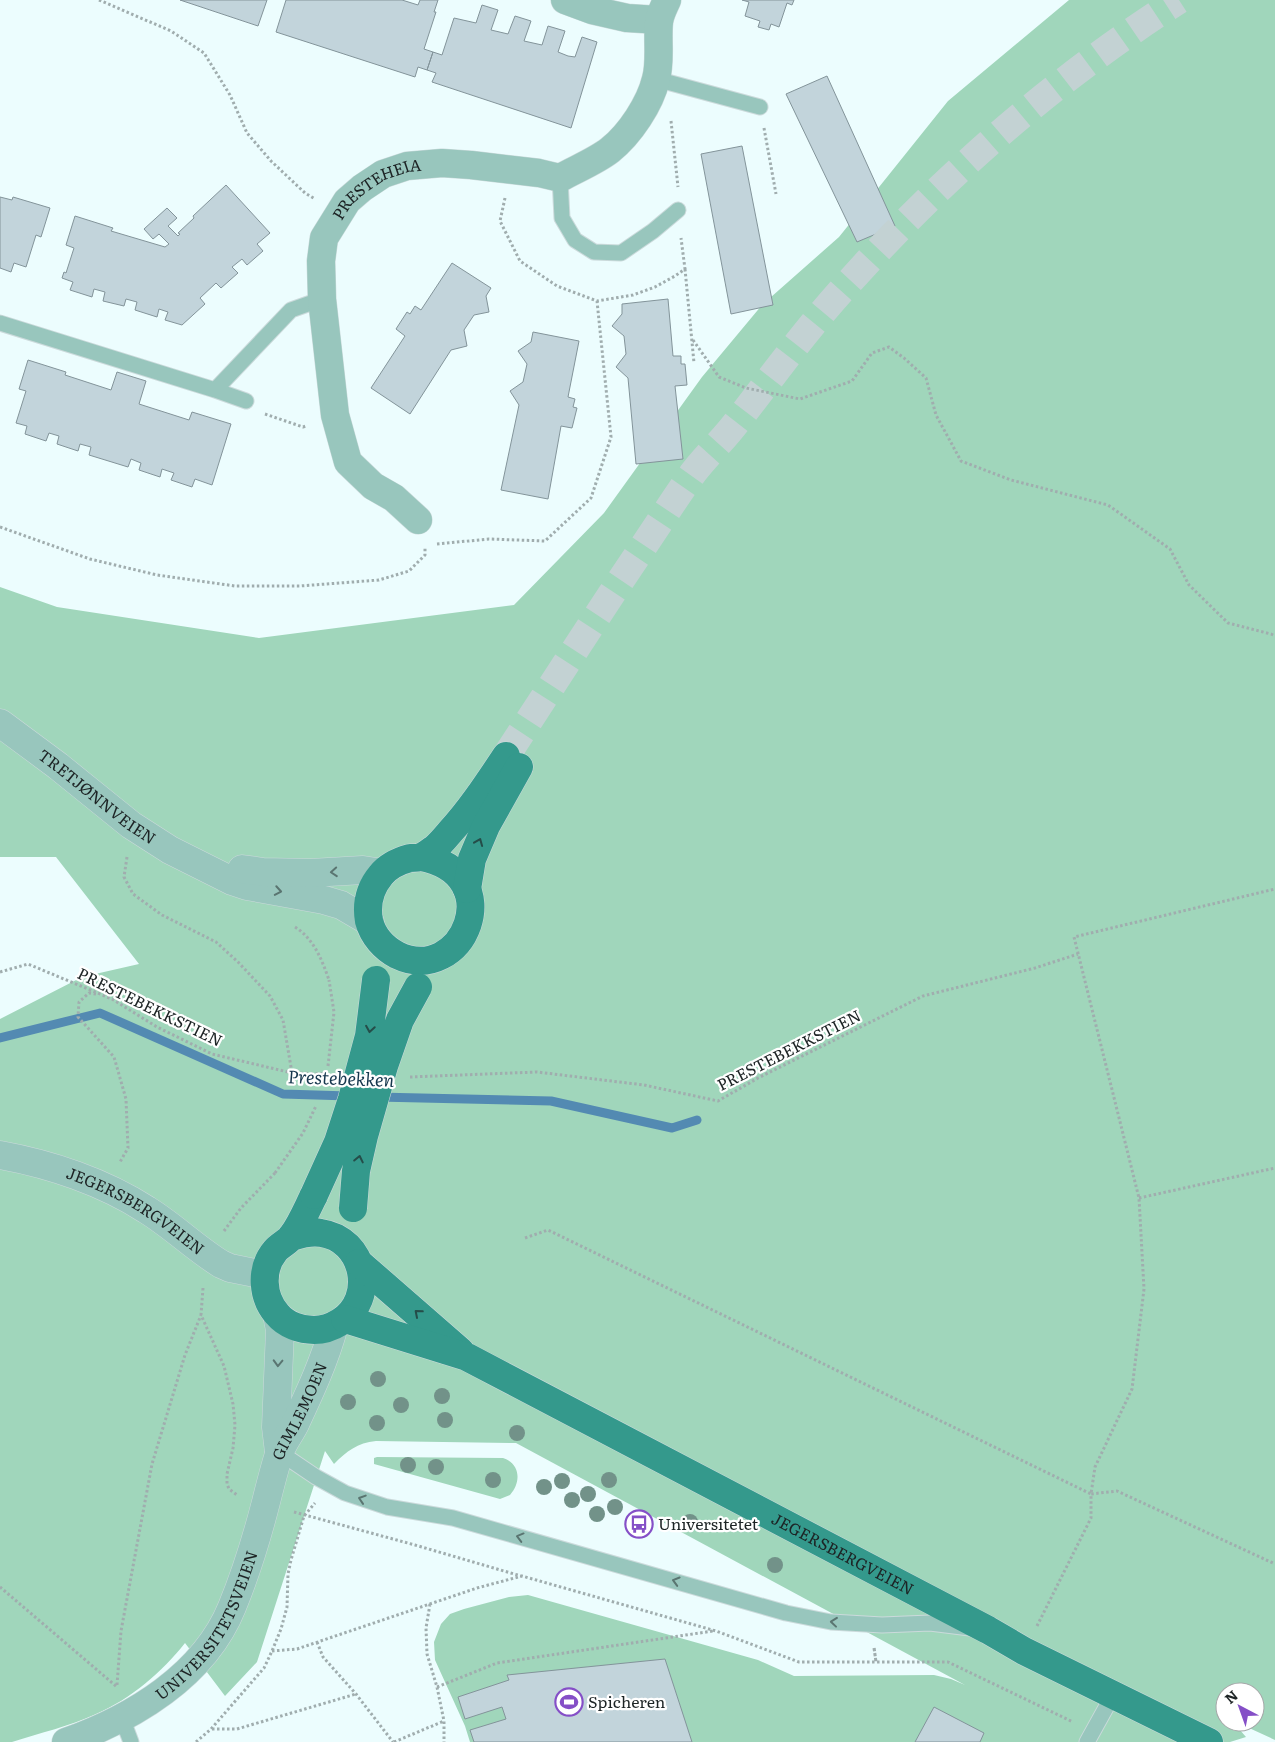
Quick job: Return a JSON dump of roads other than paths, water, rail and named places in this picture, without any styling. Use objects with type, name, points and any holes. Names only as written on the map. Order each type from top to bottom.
[{"type":"main road","points":[[421,857],[436,847],[513,762],[472,859],[467,889]]},
{"type":"main road","points":[[291,1238],[314,1196],[338,1142],[369,1036],[376,980],[374,930],[368,909],[374,884],[382,873],[400,861],[421,857],[436,860],[449,866],[460,876],[467,889],[471,903],[470,917],[466,930],[459,942],[436,958],[420,960],[404,958],[389,951],[374,930]]},
{"type":"main road","points":[[354,1255],[336,1238],[322,1233],[306,1233],[291,1238],[281,1244],[273,1253],[268,1263],[265,1275],[265,1289],[269,1303],[278,1315],[290,1324],[304,1330],[320,1330],[340,1322],[353,1310],[359,1299],[362,1287],[362,1274],[354,1255],[353,1208],[356,1171],[384,1066],[400,1020],[436,958]]},
{"type":"main road","name":"JEGERSBERGVEIEN","points":[[354,1255],[467,1357]]},
{"type":"main road","name":"JEGERSBERGVEIEN","points":[[340,1322],[467,1357],[988,1630],[1024,1651],[1209,1742]]},
{"type":"street","points":[[560,178],[611,149],[628,132],[642,112],[656,79],[663,10],[627,18],[592,10],[565,0]]},
{"type":"street","name":"PRESTEHEIA","points":[[422,532],[394,498],[373,486],[348,462],[335,415],[322,299],[321,261],[324,238],[347,201],[362,188],[383,174],[408,166],[442,164],[539,173],[560,178]]},
{"type":"street","name":"TRETJØNNVEIEN","points":[[0,723],[58,766],[131,825],[170,850],[215,873],[247,886],[324,900],[341,905],[374,930]]},
{"type":"street","name":"TRETJØNNVEIEN","points":[[200,864],[263,872],[311,873],[363,870],[382,873]]},
{"type":"street","name":"JEGERSBERGVEIEN","points":[[0,1155],[66,1172],[105,1187],[146,1209],[210,1257],[230,1268],[265,1275]]},
{"type":"street","name":"GIMLEMOEN","points":[[278,1315],[280,1330],[276,1427],[288,1458]]},
{"type":"street","name":"GIMLEMOEN","points":[[288,1458],[292,1429],[340,1322]]},
{"type":"street","name":"UNIVERSITETSVEIEN","points":[[66,1742],[126,1730],[151,1701],[199,1659],[232,1608],[288,1458]]},
{"type":"lane","points":[[656,79],[760,107]]},
{"type":"lane","points":[[560,178],[562,218],[574,240],[594,252],[621,253],[653,231],[678,210]]},
{"type":"lane","points":[[215,390],[291,310],[322,299]]},
{"type":"lane","points":[[0,322],[246,401]]},
{"type":"lane","points":[[288,1458],[316,1477],[345,1493],[387,1507],[453,1518],[786,1613],[831,1622],[882,1625],[930,1623],[988,1630]]},
{"type":"lane","points":[[1087,1742],[1114,1695]]},
{"type":"waterway","name":"Prestebekken","points":[[0,1038],[100,1013],[283,1094],[349,1096]]},
{"type":"waterway","name":"Prestebekken","points":[[377,1097],[551,1101],[672,1128],[697,1120]]},
{"type":"tunnel","points":[[506,756],[693,473],[731,429],[792,349],[837,296],[927,201],[1006,128],[1090,61],[1179,0]]},
{"type":"place","name":"Universitetet","points":[[639,1524]]},
{"type":"place","name":"Spicheren","points":[[569,1702]]}]
